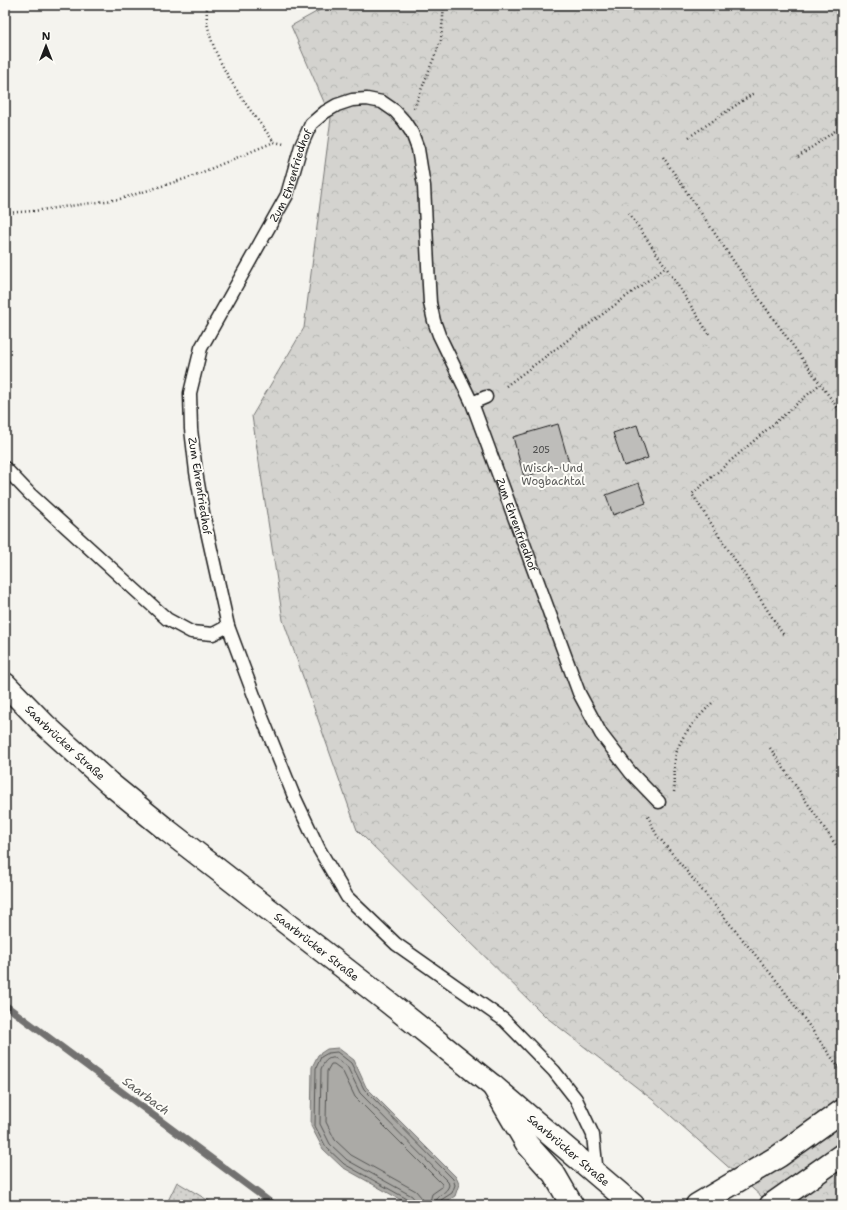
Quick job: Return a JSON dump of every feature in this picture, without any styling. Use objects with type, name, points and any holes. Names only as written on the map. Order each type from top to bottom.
[{"type":"main road","name":"Saarbrücker Straße","points":[[5,684],[50,731],[168,832],[382,997],[493,1086],[633,1205]]},
{"type":"main road","points":[[493,1086],[527,1144],[554,1174],[572,1205]]},
{"type":"main road","points":[[697,1205],[779,1156],[842,1111]]},
{"type":"main road","points":[[771,1205],[842,1155]]},
{"type":"lane","name":"Zum Ehrenfriedhof","points":[[598,1175],[593,1135],[576,1099],[554,1071],[504,1020],[396,944],[347,897],[319,849],[293,794],[228,626],[204,518],[196,472],[191,429],[190,392],[201,348],[287,195],[301,146],[311,124],[325,112],[338,105],[352,100],[367,99],[382,102],[404,121],[412,133],[418,149],[424,186],[430,303],[439,335],[472,403],[579,693],[601,734],[630,773],[659,802]]},
{"type":"lane","points":[[472,403],[486,397]]},
{"type":"lane","points":[[5,468],[30,494],[167,619],[191,632],[213,634],[228,626]]},
{"type":"path","points":[[207,5],[208,26],[219,60],[246,103],[274,142]]},
{"type":"path","points":[[404,121],[415,106],[441,40],[444,5]]},
{"type":"path","points":[[689,137],[754,93]]},
{"type":"path","points":[[798,157],[842,126]]},
{"type":"path","points":[[5,213],[34,211],[120,198],[191,177],[274,142],[301,146]]},
{"type":"path","points":[[663,157],[760,300],[842,414]]},
{"type":"path","points":[[629,213],[709,334]]},
{"type":"path","points":[[506,386],[666,267]]},
{"type":"path","points":[[783,634],[692,494],[820,384]]},
{"type":"path","points":[[674,777],[676,755],[682,739],[689,727],[714,701]]},
{"type":"path","points":[[770,748],[842,854]]},
{"type":"path","points":[[647,815],[656,834],[780,985],[842,1072]]},
{"type":"path","points":[[838,1066],[842,1064]]},
{"type":"green space","name":"Wisch- Und Wogbachtal","points":[[329,5],[842,5],[842,1205],[771,1205],[653,1100],[546,1017],[357,830],[283,620],[252,416],[304,328],[331,118],[291,26]]},
{"type":"green space","points":[[177,1182],[216,1205],[166,1205]]},
{"type":"water","points":[[338,1048],[354,1060],[366,1087],[456,1177],[459,1184],[455,1196],[441,1205],[410,1205],[342,1167],[323,1149],[311,1126],[312,1067],[318,1055],[327,1049]]},
{"type":"building","points":[[558,424],[569,463],[524,477],[513,437]]},
{"type":"building","points":[[637,425],[648,458],[624,466],[613,433]]},
{"type":"building","points":[[639,483],[646,503],[613,515],[606,495]]},
{"type":"waterway","name":"Saarbach","points":[[5,1005],[274,1205]]}]
